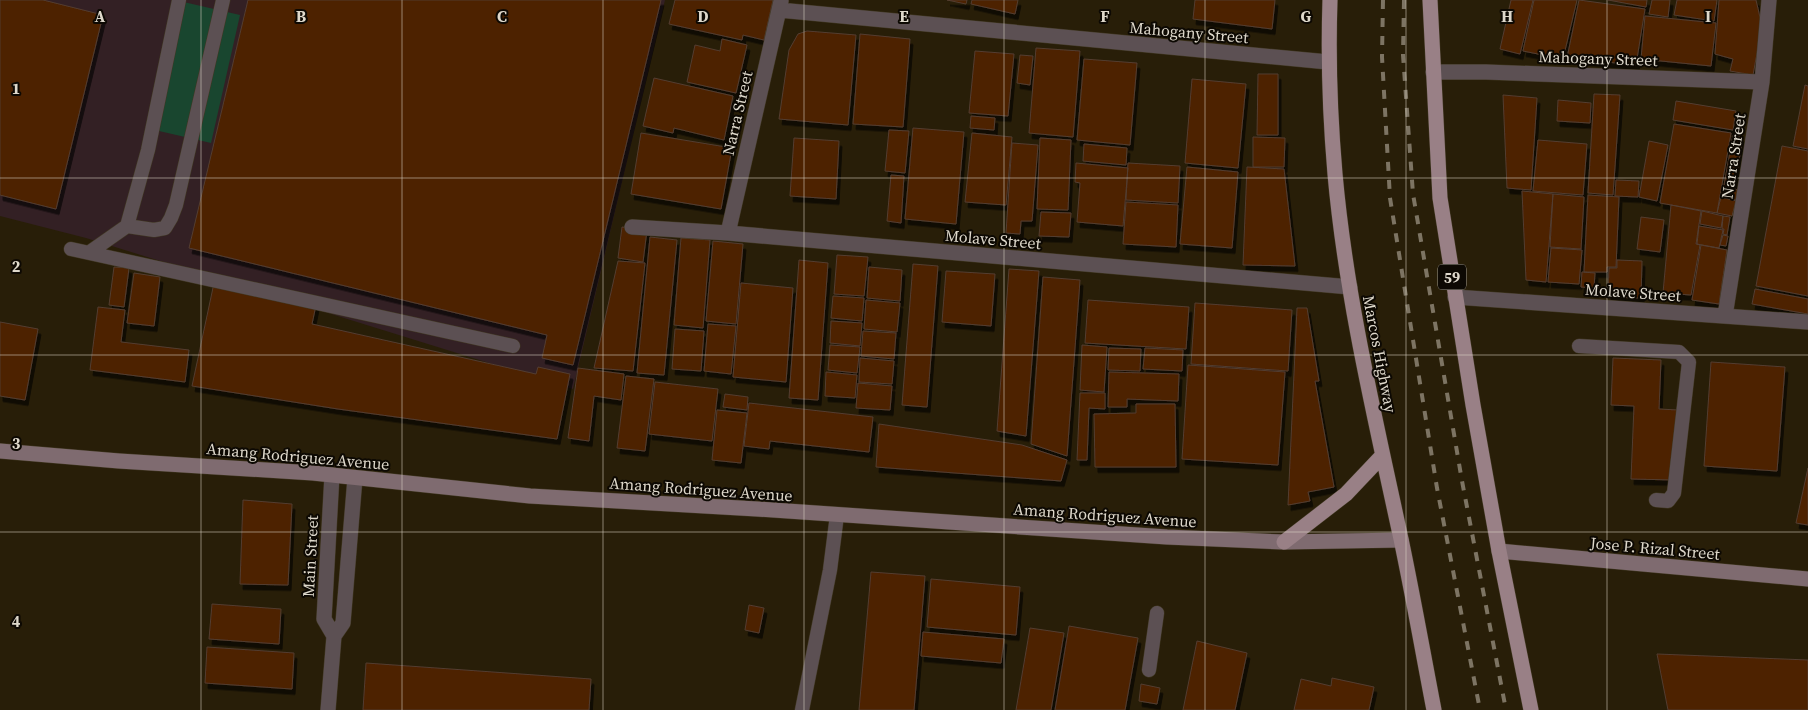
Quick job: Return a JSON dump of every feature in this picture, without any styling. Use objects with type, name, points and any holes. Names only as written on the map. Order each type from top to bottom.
[{"type":"main road","name":"Marcos Highway","points":[[1330,0],[1328,62],[1335,175],[1350,287],[1382,456],[1401,540],[1434,710]]},
{"type":"main road","name":"59","points":[[1430,0],[1440,198],[1455,297],[1499,551],[1531,710]]},
{"type":"main road","name":"Amang Rodriguez Avenue","points":[[0,451],[332,475],[530,496],[1167,537],[1284,542],[1401,540]]},
{"type":"main road","points":[[1284,542],[1346,494],[1382,456]]},
{"type":"main road","name":"Jose P. Rizal Street","points":[[1499,551],[1808,578]]},
{"type":"street","name":"Narra Street","points":[[1725,316],[1762,82],[1769,0]]},
{"type":"street","name":"Mahogany Street","points":[[780,5],[1328,62]]},
{"type":"street","name":"Narra Street","points":[[728,233],[780,5]]},
{"type":"street","name":"Mahogany Street","points":[[1433,72],[1486,72],[1762,82]]},
{"type":"street","name":"Molave Street","points":[[632,227],[728,233],[1350,287]]},
{"type":"street","name":"Molave Street","points":[[1455,297],[1808,322]]},
{"type":"street","name":"Main Street","points":[[332,475],[324,619],[334,636]]},
{"type":"street","name":"Main Street","points":[[328,710],[334,636],[343,623],[355,478]]},
{"type":"lane","points":[[90,252],[127,226],[148,150],[179,0]]},
{"type":"lane","points":[[127,226],[154,230],[165,228],[171,218],[176,205],[223,0]]},
{"type":"lane","points":[[71,249],[513,346]]},
{"type":"lane","points":[[1579,346],[1679,352],[1690,362],[1674,493],[1668,501],[1656,500]]},
{"type":"lane","points":[[802,710],[830,570],[837,515]]},
{"type":"lane","points":[[1149,670],[1157,613]]},
{"type":"shaded area","points":[[0,0],[665,0],[573,389],[86,238],[0,216]]},
{"type":"green space","points":[[175,0],[240,15],[211,143],[146,128]]},
{"type":"building","points":[[0,0],[43,0],[103,15],[56,209],[0,195]]},
{"type":"building","points":[[248,0],[661,0],[573,365],[542,358],[547,335],[189,248]]},
{"type":"building","points":[[675,0],[773,0],[764,40],[743,35],[742,40],[669,24]]},
{"type":"building","points":[[947,0],[967,0],[966,4]]},
{"type":"building","points":[[972,0],[1018,0],[1015,14],[971,4]]},
{"type":"building","points":[[1195,0],[1275,0],[1272,29],[1193,19]]},
{"type":"building","points":[[1511,0],[1533,0],[1520,54],[1500,49]]},
{"type":"building","points":[[1534,0],[1577,0],[1563,59],[1523,51]]},
{"type":"building","points":[[1579,0],[1645,9],[1636,65],[1567,58]]},
{"type":"building","points":[[1608,0],[1647,0],[1646,7]]},
{"type":"building","points":[[1652,0],[1670,0],[1668,17],[1649,14]]},
{"type":"building","points":[[1677,0],[1717,0],[1714,21],[1674,15]]},
{"type":"building","points":[[1719,0],[1756,0],[1762,26],[1753,75],[1730,71],[1733,59],[1715,54]]},
{"type":"building","points":[[1645,16],[1716,23],[1711,66],[1641,59]]},
{"type":"building","points":[[807,31],[856,35],[848,125],[779,119],[789,50],[798,34]]},
{"type":"building","points":[[860,34],[910,39],[903,127],[853,124]]},
{"type":"building","points":[[722,39],[747,45],[736,93],[687,82],[695,45],[720,51]]},
{"type":"building","points":[[1036,48],[1080,51],[1073,137],[1029,133]]},
{"type":"building","points":[[975,51],[1014,54],[1008,116],[969,113]]},
{"type":"building","points":[[1020,55],[1033,56],[1030,85],[1017,83]]},
{"type":"building","points":[[1084,59],[1137,63],[1130,145],[1077,140]]},
{"type":"building","points":[[1258,74],[1278,74],[1278,135],[1257,135]]},
{"type":"building","points":[[654,78],[733,96],[724,140],[674,128],[673,133],[643,126]]},
{"type":"building","points":[[1192,79],[1246,84],[1238,168],[1185,163]]},
{"type":"building","points":[[1805,85],[1808,86],[1808,149],[1793,146]]},
{"type":"building","points":[[1594,94],[1620,95],[1613,195],[1588,193]]},
{"type":"building","points":[[1503,95],[1537,98],[1531,190],[1507,188]]},
{"type":"building","points":[[1558,100],[1591,103],[1590,123],[1557,121]]},
{"type":"building","points":[[1676,101],[1736,111],[1733,130],[1673,120]]},
{"type":"building","points":[[971,116],[995,118],[994,130],[970,128]]},
{"type":"building","points":[[1674,124],[1731,133],[1717,213],[1660,203]]},
{"type":"building","points":[[913,128],[964,132],[956,224],[905,219]]},
{"type":"building","points":[[889,130],[909,131],[905,173],[885,171]]},
{"type":"building","points":[[641,133],[732,148],[721,209],[631,194]]},
{"type":"building","points":[[972,133],[1012,137],[1006,205],[965,202]]},
{"type":"building","points":[[1733,135],[1743,137],[1734,189],[1738,190],[1736,200],[1722,197]]},
{"type":"building","points":[[1253,137],[1285,138],[1284,167],[1253,167]]},
{"type":"building","points":[[794,138],[839,141],[836,199],[790,196]]},
{"type":"building","points":[[1040,138],[1071,140],[1068,210],[1037,209]]},
{"type":"building","points":[[1538,140],[1587,144],[1583,195],[1533,191]]},
{"type":"building","points":[[1649,141],[1668,145],[1657,201],[1639,197]]},
{"type":"building","points":[[1012,143],[1038,145],[1032,221],[1021,221],[1020,234],[1006,233]]},
{"type":"building","points":[[1084,144],[1127,148],[1126,165],[1083,161]]},
{"type":"building","points":[[1782,146],[1808,151],[1808,296],[1756,286]]},
{"type":"building","points":[[1076,163],[1128,168],[1123,226],[1077,222],[1080,183],[1075,182]]},
{"type":"building","points":[[1128,163],[1180,166],[1178,203],[1126,200]]},
{"type":"building","points":[[1187,167],[1238,172],[1232,248],[1180,244]]},
{"type":"building","points":[[1247,167],[1284,169],[1295,266],[1243,265]]},
{"type":"building","points":[[891,175],[904,176],[901,223],[887,221]]},
{"type":"building","points":[[1616,180],[1639,181],[1638,197],[1615,196]]},
{"type":"building","points":[[1522,191],[1553,194],[1546,282],[1526,280]]},
{"type":"building","points":[[1553,194],[1584,197],[1581,249],[1550,247]]},
{"type":"building","points":[[1588,195],[1619,197],[1616,267],[1607,267],[1607,272],[1584,272]]},
{"type":"building","points":[[1721,197],[1736,201],[1732,216],[1717,213]]},
{"type":"building","points":[[1126,202],[1178,205],[1176,247],[1123,244]]},
{"type":"building","points":[[1671,205],[1701,211],[1696,244],[1700,245],[1691,295],[1663,293]]},
{"type":"building","points":[[1702,211],[1723,216],[1721,228],[1700,224]]},
{"type":"building","points":[[1041,212],[1071,213],[1069,237],[1039,236]]},
{"type":"building","points":[[1723,216],[1730,217],[1727,235],[1723,234]]},
{"type":"building","points":[[1641,217],[1664,220],[1660,252],[1637,249]]},
{"type":"building","points":[[1699,226],[1723,230],[1719,248],[1697,244]]},
{"type":"building","points":[[622,227],[647,230],[643,262],[618,258]]},
{"type":"building","points":[[1723,235],[1728,236],[1726,246],[1720,245]]},
{"type":"building","points":[[650,237],[677,240],[664,375],[637,373]]},
{"type":"building","points":[[681,238],[710,240],[703,328],[674,325]]},
{"type":"building","points":[[713,241],[743,244],[736,324],[706,321]]},
{"type":"building","points":[[1701,245],[1727,250],[1719,304],[1692,300]]},
{"type":"building","points":[[1551,248],[1582,250],[1579,284],[1548,282]]},
{"type":"building","points":[[837,255],[868,257],[864,296],[834,294]]},
{"type":"building","points":[[799,260],[828,263],[818,400],[789,398]]},
{"type":"building","points":[[1617,260],[1642,261],[1641,298],[1608,297],[1609,268],[1617,268]]},
{"type":"building","points":[[618,261],[645,263],[633,371],[594,368]]},
{"type":"building","points":[[913,264],[938,266],[927,407],[902,405]]},
{"type":"building","points":[[114,267],[129,268],[124,307],[109,305]]},
{"type":"building","points":[[869,267],[902,270],[900,301],[867,298]]},
{"type":"building","points":[[1009,269],[1039,271],[1026,436],[997,431]]},
{"type":"building","points":[[946,271],[995,274],[991,326],[942,322]]},
{"type":"building","points":[[1582,272],[1595,273],[1594,288],[1581,287]]},
{"type":"building","points":[[134,273],[160,277],[154,326],[127,323]]},
{"type":"building","points":[[1043,277],[1080,280],[1067,456],[1031,444]]},
{"type":"building","points":[[214,283],[316,305],[312,324],[536,374],[538,367],[570,374],[557,439],[338,409],[192,386]]},
{"type":"building","points":[[741,283],[793,288],[786,382],[733,377]]},
{"type":"building","points":[[1755,289],[1808,299],[1808,314],[1752,304]]},
{"type":"building","points":[[833,296],[864,298],[862,321],[831,318]]},
{"type":"building","points":[[866,300],[900,303],[897,332],[864,329]]},
{"type":"building","points":[[1088,300],[1189,307],[1186,349],[1085,343]]},
{"type":"building","points":[[1195,303],[1292,310],[1288,371],[1191,364]]},
{"type":"building","points":[[98,307],[125,310],[121,342],[189,350],[185,382],[90,370]]},
{"type":"building","points":[[1297,308],[1307,308],[1319,381],[1315,381],[1334,487],[1308,492],[1310,501],[1288,505]]},
{"type":"building","points":[[831,321],[862,323],[860,346],[830,343]]},
{"type":"building","points":[[0,322],[38,329],[25,400],[0,396]]},
{"type":"building","points":[[708,324],[736,326],[731,374],[704,371]]},
{"type":"building","points":[[675,329],[704,331],[701,371],[672,369]]},
{"type":"building","points":[[863,331],[896,333],[894,359],[861,356]]},
{"type":"building","points":[[830,345],[860,347],[857,373],[828,370]]},
{"type":"building","points":[[1082,345],[1107,347],[1104,392],[1080,390]]},
{"type":"building","points":[[1109,348],[1141,349],[1140,371],[1108,370]]},
{"type":"building","points":[[1145,348],[1183,350],[1182,371],[1143,369]]},
{"type":"building","points":[[860,358],[894,361],[892,384],[859,382]]},
{"type":"building","points":[[1613,358],[1661,360],[1659,409],[1678,410],[1675,480],[1631,479],[1634,406],[1611,405]]},
{"type":"building","points":[[1711,362],[1785,367],[1777,471],[1704,466]]},
{"type":"building","points":[[1188,365],[1285,372],[1278,465],[1182,459]]},
{"type":"building","points":[[578,368],[624,374],[621,400],[594,396],[589,441],[568,438]]},
{"type":"building","points":[[826,372],[857,375],[855,398],[825,396]]},
{"type":"building","points":[[1109,372],[1179,374],[1178,401],[1127,399],[1127,407],[1108,407]]},
{"type":"building","points":[[626,376],[654,379],[645,451],[617,448]]},
{"type":"building","points":[[655,382],[718,389],[712,441],[649,434]]},
{"type":"building","points":[[858,383],[892,386],[890,410],[856,408]]},
{"type":"building","points":[[1080,393],[1105,393],[1105,409],[1089,408],[1087,460],[1077,460]]},
{"type":"building","points":[[725,394],[748,397],[747,410],[723,407]]},
{"type":"building","points":[[749,403],[873,417],[869,452],[770,441],[769,449],[744,446]]},
{"type":"building","points":[[1136,404],[1175,404],[1176,467],[1095,467],[1094,414],[1136,413]]},
{"type":"building","points":[[717,410],[747,413],[741,463],[712,460]]},
{"type":"building","points":[[879,424],[1022,445],[1067,460],[1061,481],[876,467]]},
{"type":"building","points":[[1808,468],[1808,525],[1796,523]]},
{"type":"building","points":[[243,500],[292,504],[288,585],[240,584]]},
{"type":"building","points":[[871,572],[925,576],[914,710],[859,710]]},
{"type":"building","points":[[931,579],[1020,587],[1016,635],[927,627]]},
{"type":"building","points":[[212,604],[281,609],[279,644],[209,639]]},
{"type":"building","points":[[749,605],[764,608],[759,633],[745,630]]},
{"type":"building","points":[[1069,626],[1138,638],[1125,710],[1055,710]]},
{"type":"building","points":[[1030,628],[1064,633],[1051,710],[1016,710]]},
{"type":"building","points":[[923,632],[1004,639],[1001,663],[921,656]]},
{"type":"building","points":[[1197,641],[1247,653],[1235,710],[1183,710]]},
{"type":"building","points":[[207,647],[294,653],[292,689],[205,683]]},
{"type":"building","points":[[1657,654],[1808,660],[1808,710],[1668,710]]},
{"type":"building","points":[[366,663],[591,679],[589,710],[363,710]]},
{"type":"building","points":[[1332,678],[1374,687],[1369,710],[1294,710],[1301,679],[1331,686]]},
{"type":"building","points":[[1141,684],[1160,688],[1157,704],[1139,701]]},
{"type":"railway","points":[[1383,0],[1382,57],[1390,198],[1437,488],[1480,710]]},
{"type":"railway","points":[[1404,0],[1403,55],[1413,194],[1462,481],[1506,710]]}]
